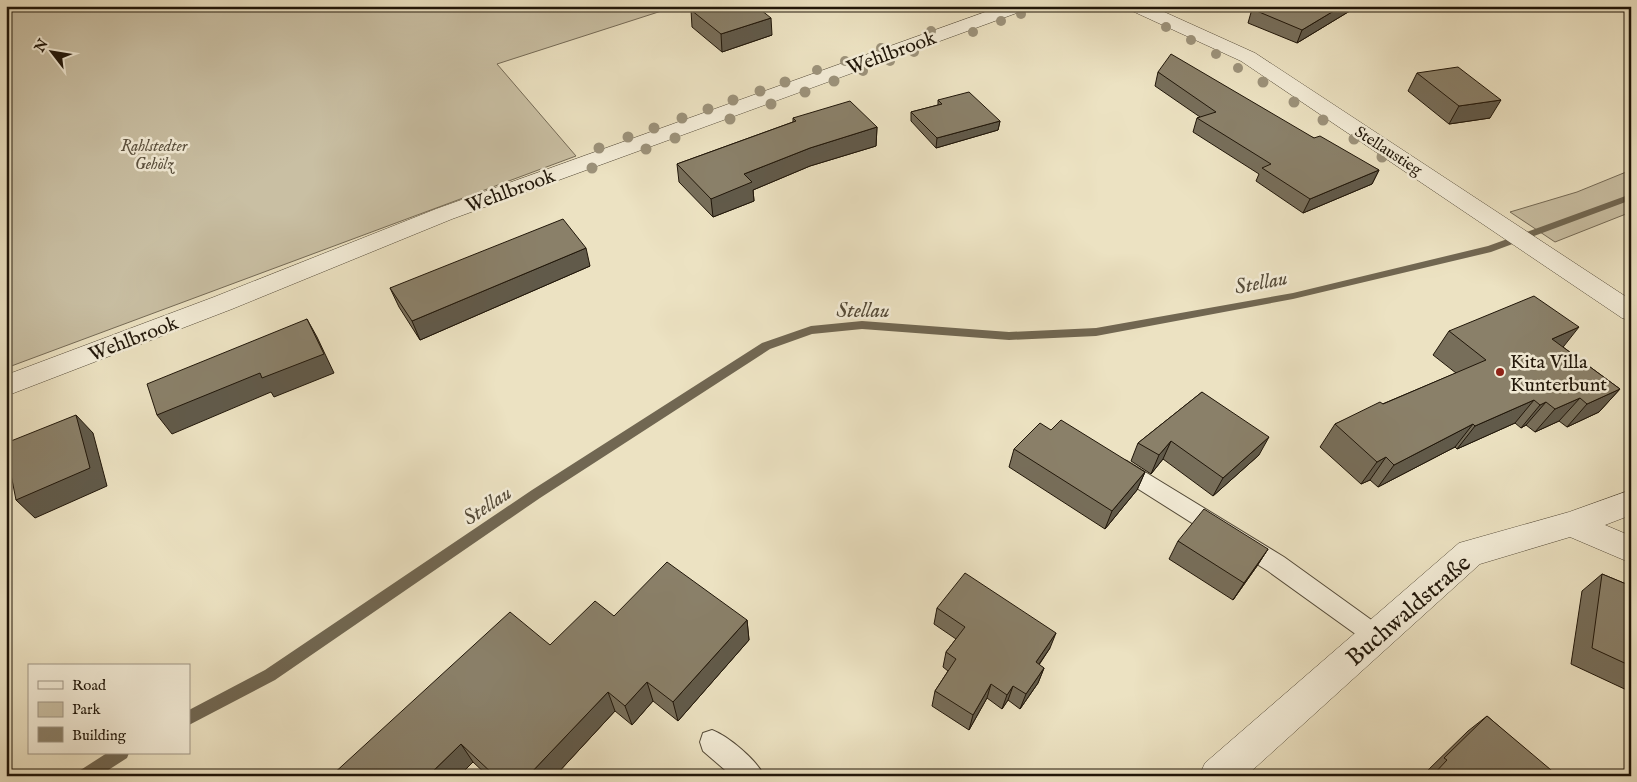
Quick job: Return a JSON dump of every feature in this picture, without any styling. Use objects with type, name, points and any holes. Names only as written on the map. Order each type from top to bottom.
[{"type":"street","name":"Wehlbrook","points":[[6,386],[224,303],[444,214],[1019,6]]},
{"type":"street","name":"Stellaustieg","points":[[1136,6],[1248,56],[1631,312]]},
{"type":"street","name":"Buchwaldstraße","points":[[1218,776],[1470,553],[1571,524],[1631,502]]},
{"type":"street","points":[[1571,524],[1631,550]]},
{"type":"lane","points":[[1106,458],[1276,564],[1376,636]]},
{"type":"lane","points":[[712,742],[751,776]]},
{"type":"green space","name":"Rahlstedter Gehölz","points":[[6,6],[677,6],[497,64],[576,156],[6,368]]},
{"type":"green space","points":[[1631,170],[1631,212],[1555,242],[1510,212],[1577,192]]},
{"type":"building","points":[[702,6],[756,6],[771,18],[721,34],[691,10]]},
{"type":"building","points":[[1258,6],[1342,6],[1302,30],[1252,9]]},
{"type":"building","points":[[1171,54],[1314,138],[1320,136],[1379,170],[1310,199],[1262,168],[1271,164],[1197,118],[1216,112],[1158,72]]},
{"type":"building","points":[[1458,67],[1501,100],[1459,106],[1417,73]]},
{"type":"building","points":[[969,92],[1000,121],[937,138],[911,112],[942,104],[938,100]]},
{"type":"building","points":[[850,101],[877,127],[810,148],[744,174],[752,182],[711,199],[677,164],[796,121],[793,118]]},
{"type":"building","points":[[563,219],[586,248],[412,321],[390,288]]},
{"type":"building","points":[[1534,296],[1579,327],[1552,339],[1620,389],[1587,404],[1580,398],[1555,409],[1546,402],[1540,405],[1534,400],[1475,426],[1473,424],[1394,465],[1386,457],[1377,462],[1335,424],[1380,402],[1383,404],[1486,360],[1449,331]]},
{"type":"building","points":[[307,319],[324,354],[262,378],[260,373],[157,415],[147,384]]},
{"type":"building","points":[[1202,392],[1269,437],[1223,478],[1171,441],[1159,455],[1138,443]]},
{"type":"building","points":[[76,415],[90,468],[16,500],[6,443]]},
{"type":"building","points":[[1061,420],[1145,472],[1112,511],[1014,449],[1040,423],[1051,430]]},
{"type":"building","points":[[1204,509],[1268,549],[1244,583],[1178,541]]},
{"type":"building","points":[[667,562],[747,620],[673,702],[647,682],[625,706],[608,692],[528,776],[495,776],[461,744],[428,776],[331,776],[510,612],[550,645],[595,601],[614,616]]},
{"type":"building","points":[[965,573],[1056,633],[1036,662],[1044,668],[1026,694],[1013,686],[1007,695],[991,684],[973,715],[935,691],[956,659],[946,652],[965,627],[937,608]]},
{"type":"building","points":[[1602,574],[1631,586],[1631,666],[1592,648]]},
{"type":"building","points":[[1487,716],[1557,775],[1432,776],[1447,760],[1444,758]]},
{"type":"waterway","name":"Stellau","points":[[190,717],[270,675],[536,494],[766,346],[811,330],[862,325],[1009,336],[1096,332],[1293,296],[1491,249],[1631,197]]},
{"type":"waterway","name":"Stellau","points":[[84,776],[120,754]]},
{"type":"place","name":"Kita Villa Kunterbunt","points":[[1500,372]]}]
